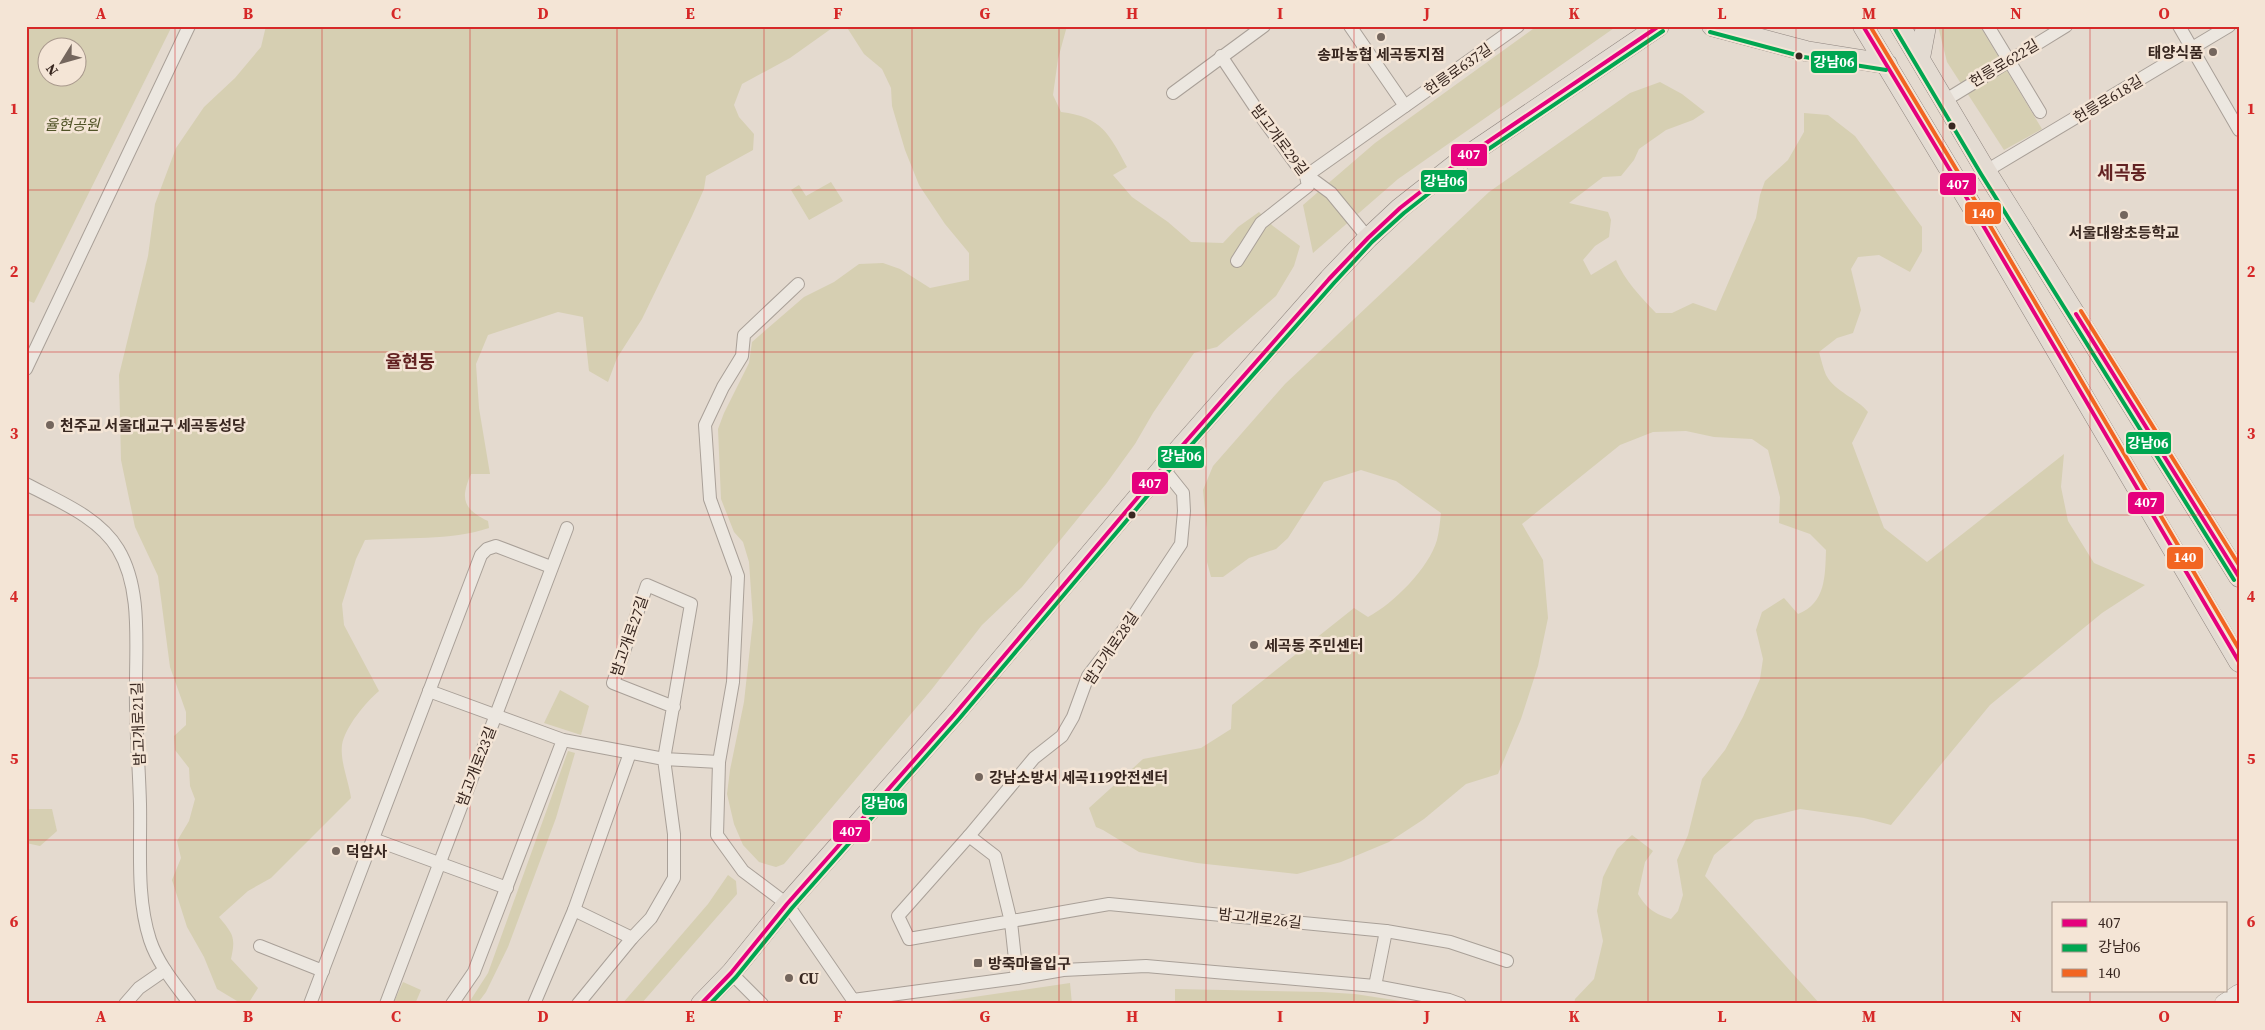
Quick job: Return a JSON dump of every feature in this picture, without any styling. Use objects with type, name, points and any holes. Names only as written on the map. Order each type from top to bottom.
[{"type":"main road","points":[[701,1004],[731,973],[787,904],[954,715],[1163,468],[1322,286],[1368,238],[1400,208],[1461,160],[1659,26]]},
{"type":"main road","points":[[1712,26],[1806,51],[1887,64]]},
{"type":"main road","points":[[1863,26],[2239,662]]},
{"type":"main road","points":[[1900,26],[1986,171],[2238,574]]},
{"type":"main road","points":[[1920,58],[1926,26]]},
{"type":"street","points":[[26,369],[189,26]]},
{"type":"street","points":[[1173,93],[1264,26]]},
{"type":"street","points":[[1350,26],[1405,106]]},
{"type":"street","points":[[1988,26],[2040,112]]},
{"type":"street","name":"헌릉로622길","points":[[1944,101],[2009,59],[2066,26]]},
{"type":"street","points":[[2178,26],[2238,128]]},
{"type":"street","name":"헌릉로618길","points":[[1986,171],[2230,26]]},
{"type":"street","name":"헌릉로637길","points":[[1306,176],[1511,28]]},
{"type":"street","name":"밤고개로29길","points":[[1221,56],[1263,120],[1306,176],[1331,193],[1368,238]]},
{"type":"street","points":[[1237,261],[1261,223],[1308,186],[1306,176]]},
{"type":"street","points":[[798,284],[744,335],[742,356],[723,387],[705,425],[710,499],[738,576],[732,682],[719,762],[717,835],[743,871],[787,904],[853,1002],[1063,970],[1146,966],[1374,986],[1449,1000],[1460,1004]]},
{"type":"street","name":"밤고개로28길","points":[[969,836],[1034,758],[1062,736],[1074,717],[1088,676],[1128,624],[1181,544],[1184,511],[1183,493],[1163,468]]},
{"type":"street","name":"밤고개로21길","points":[[26,484],[74,509],[104,532],[118,548],[130,572],[136,623],[136,696],[142,900],[150,941],[165,970],[190,1004]]},
{"type":"street","name":"밤고개로23길","points":[[386,1004],[567,528]]},
{"type":"street","points":[[310,1004],[481,555],[487,549],[496,546],[552,567]]},
{"type":"street","name":"밤고개로27길","points":[[578,1004],[632,938],[651,918],[674,878],[674,834],[664,759],[674,707],[691,604],[647,585],[613,684],[674,707]]},
{"type":"street","points":[[428,691],[496,714],[563,740],[664,759],[719,762]]},
{"type":"street","points":[[452,1004],[474,972],[563,740]]},
{"type":"street","points":[[534,1004],[574,910],[630,753]]},
{"type":"street","points":[[969,836],[995,856],[1011,922],[1017,978]]},
{"type":"street","name":"밤고개로26길","points":[[969,836],[898,916],[909,939],[1109,904],[1386,931],[1450,942],[1507,961]]},
{"type":"street","points":[[373,839],[440,862],[506,888]]},
{"type":"street","points":[[574,910],[632,938]]},
{"type":"street","points":[[1374,986],[1386,931]]},
{"type":"street","points":[[260,946],[323,971]]},
{"type":"street","points":[[125,1004],[140,988],[165,970]]},
{"type":"street","points":[[731,973],[762,1004]]},
{"type":"street","points":[[2224,1004],[2239,994]]},
{"type":"green space","name":"율현공원","points":[[26,26],[172,26],[34,303],[26,300]]},
{"type":"green space","points":[[266,26],[707,26],[709,29],[712,26],[835,26],[790,58],[742,84],[734,105],[739,117],[754,134],[753,150],[706,176],[704,189],[692,216],[642,319],[617,358],[608,382],[589,371],[583,317],[558,312],[488,335],[476,364],[479,408],[490,474],[471,474],[465,497],[473,512],[488,521],[489,528],[443,537],[365,540],[356,559],[342,604],[344,625],[379,691],[357,715],[347,731],[342,745],[342,758],[351,798],[271,878],[248,891],[219,917],[232,936],[231,959],[258,988],[248,1004],[242,1004],[217,989],[204,957],[187,927],[172,880],[181,858],[177,841],[189,821],[195,799],[190,786],[189,768],[175,750],[174,736],[186,725],[186,712],[170,667],[158,576],[135,527],[121,460],[119,375],[148,256],[155,204],[176,148],[204,107],[235,78],[261,47]]},
{"type":"green space","points":[[846,26],[1067,26],[1058,59],[1053,95],[1061,112],[1086,118],[1103,129],[1109,136],[1127,167],[1113,175],[1132,197],[1168,222],[1191,242],[1223,243],[1238,227],[1259,212],[1273,226],[1300,246],[1294,266],[1276,296],[1217,347],[1194,353],[1153,413],[1135,444],[1106,484],[1022,587],[982,625],[932,689],[784,864],[776,867],[759,862],[743,845],[734,824],[727,794],[744,702],[753,620],[749,562],[743,542],[734,532],[721,499],[718,429],[749,363],[752,342],[804,297],[834,282],[859,264],[883,263],[900,269],[930,288],[969,280],[969,253],[945,224],[919,185],[905,150],[892,106],[891,88],[882,69],[864,54]]},
{"type":"green space","points":[[1537,26],[1617,26],[1398,179],[1313,253],[1303,205],[1375,143]]},
{"type":"green space","points":[[1938,26],[1980,26],[2042,129],[2004,150],[1947,62]]},
{"type":"green space","points":[[1660,82],[1682,94],[1705,112],[1693,120],[1666,130],[1639,149],[1634,160],[1621,176],[1603,177],[1569,203],[1608,212],[1611,220],[1609,237],[1595,246],[1583,260],[1591,275],[1616,260],[1628,282],[1656,313],[1672,313],[1693,303],[1716,311],[1756,218],[1760,195],[1765,181],[1788,160],[1804,132],[1804,113],[1828,115],[1855,136],[1922,227],[1922,251],[1910,272],[1879,255],[1858,257],[1851,269],[1861,310],[1853,333],[1837,338],[1819,352],[1826,375],[1830,381],[1868,412],[1852,443],[1884,528],[1927,562],[2064,454],[2061,487],[2068,521],[2094,563],[2145,585],[2102,613],[1990,705],[1891,825],[1864,818],[1800,809],[1755,820],[1714,855],[1705,876],[1820,1004],[1574,1004],[1575,999],[1594,979],[1603,941],[1597,911],[1603,877],[1617,849],[1632,835],[1653,851],[1645,862],[1638,894],[1652,910],[1671,919],[1678,911],[1683,895],[1677,860],[1688,835],[1702,779],[1725,750],[1743,717],[1760,679],[1763,659],[1756,630],[1762,612],[1784,598],[1798,614],[1814,603],[1822,588],[1826,550],[1810,534],[1779,523],[1780,497],[1768,450],[1752,439],[1714,437],[1686,431],[1653,432],[1620,445],[1522,524],[1543,560],[1548,618],[1538,666],[1521,719],[1498,774],[1466,784],[1424,819],[1389,842],[1341,862],[1297,874],[1197,863],[1139,852],[1096,827],[1089,808],[1143,759],[1201,748],[1231,729],[1232,705],[1354,608],[1368,617],[1388,603],[1418,573],[1433,551],[1437,540],[1441,513],[1396,481],[1361,470],[1324,482],[1288,538],[1276,549],[1249,558],[1223,577],[1211,577],[1207,562],[1207,530],[1203,490],[1213,466],[1285,384],[1489,192],[1630,93]]},
{"type":"green space","points":[[831,182],[843,201],[809,220],[791,190],[799,185],[806,196]]},
{"type":"green space","points":[[560,690],[589,706],[581,735],[544,723]]},
{"type":"green space","points":[[568,751],[575,753],[556,818],[508,947],[486,992],[477,1004],[468,1004],[488,973]]},
{"type":"green space","points":[[26,809],[52,809],[57,831],[40,846],[26,843]]},
{"type":"green space","points":[[728,875],[736,881],[737,894],[641,1004],[622,1004],[708,904]]},
{"type":"green space","points":[[403,982],[421,990],[415,1004],[393,1004]]},
{"type":"green space","points":[[1070,983],[1072,1004],[926,1004]]},
{"type":"green space","points":[[1175,989],[1355,994],[1420,1004],[1175,1004]]},
{"type":"transit line","name":"407","points":[[701,1004],[731,973],[787,904],[954,715],[1166,464],[1329,279],[1368,238],[1400,208],[1461,160],[1659,26]]},
{"type":"transit line","name":"407","points":[[1863,26],[1977,215],[2239,662]]},
{"type":"transit line","name":"140","points":[[1870,26],[1982,212],[2239,649]]},
{"type":"transit line","name":"강남06","points":[[1895,29],[1981,174],[2234,580]]},
{"type":"transit line","name":"강남06","points":[[710,1004],[736,977],[792,908],[959,719],[1171,468],[1372,242],[1404,213],[1465,165],[1663,31]]},
{"type":"transit line","name":"강남06","points":[[1710,32],[1804,57],[1886,70]]},
{"type":"transit line","name":"140","points":[[2081,311],[2239,565]]},
{"type":"transit line","name":"407","points":[[2076,314],[2239,577]]},
{"type":"place","name":"송파농협 세곡동지점","points":[[1381,37]]},
{"type":"place","name":"태양식품","points":[[2213,52]]},
{"type":"place","name":"서울대왕초등학교","points":[[2124,215]]},
{"type":"place","name":"천주교 서울대교구 세곡동성당","points":[[50,425]]},
{"type":"place","name":"세곡동 주민센터","points":[[1254,645]]},
{"type":"place","name":"강남소방서 세곡119안전센터","points":[[979,777]]},
{"type":"place","name":"덕암사","points":[[336,851]]},
{"type":"place","name":"방죽마을입구","points":[[978,963]]},
{"type":"place","name":"CU","points":[[789,978]]},
{"type":"district","name":"세곡동","points":[[2122,172]]},
{"type":"district","name":"율현동","points":[[410,361]]}]
